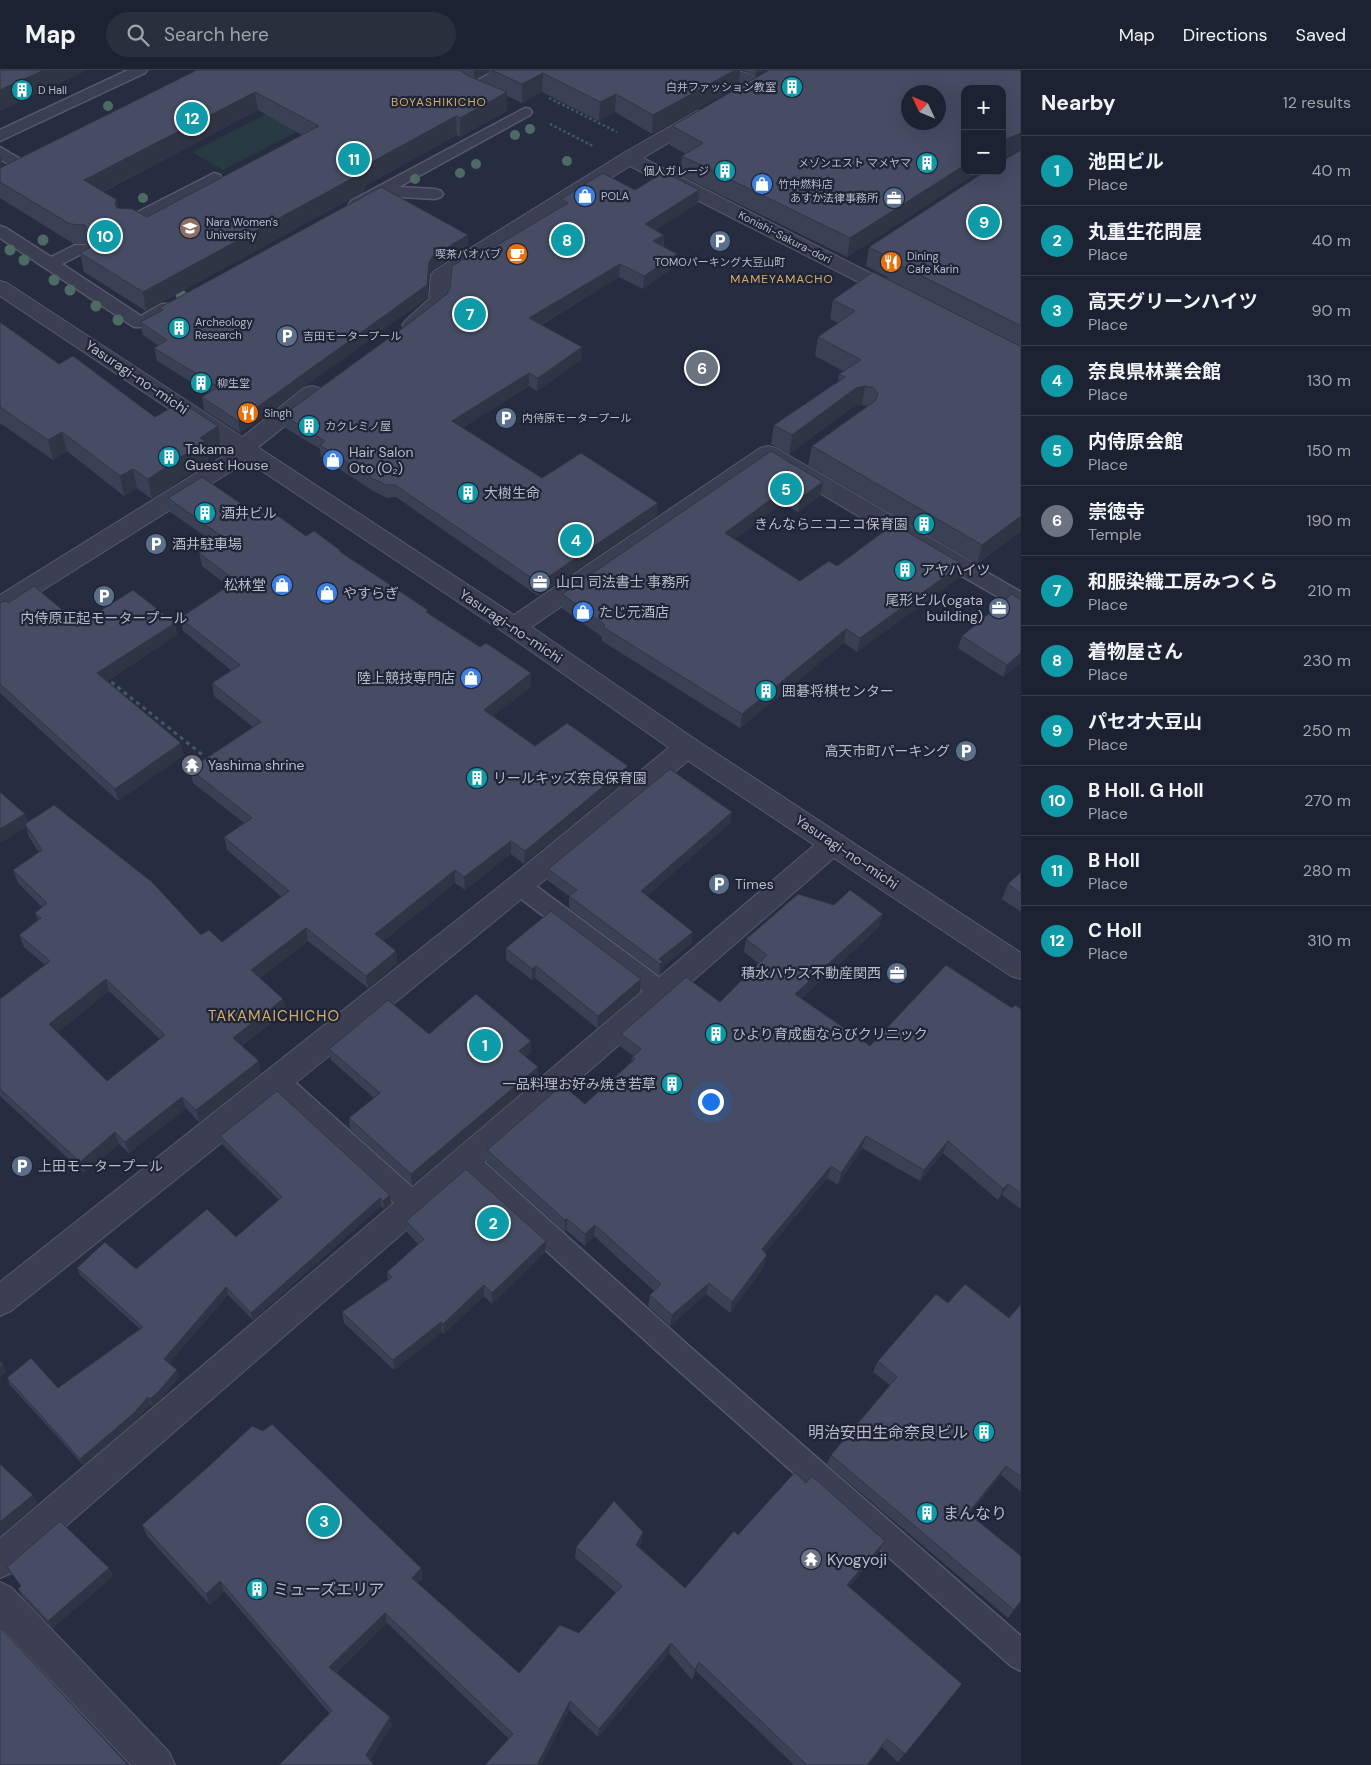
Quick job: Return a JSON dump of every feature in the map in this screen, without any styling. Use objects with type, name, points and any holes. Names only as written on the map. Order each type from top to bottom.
[{"type":"street","points":[[724,70],[754,85]]},
{"type":"street","points":[[398,334],[439,301],[441,275],[647,147],[716,107]]},
{"type":"street","name":"Konishi-Sakura-dori","points":[[629,158],[854,263],[916,304]]},
{"type":"street","name":"Yasuragi-no-michi","points":[[0,287],[514,628],[687,746],[1021,968]]},
{"type":"street","points":[[0,606],[230,462],[243,448],[328,383]]},
{"type":"street","points":[[514,628],[768,453],[797,460],[967,570]]},
{"type":"street","points":[[0,1302],[520,886],[687,746]]},
{"type":"street","points":[[0,1561],[834,843]]},
{"type":"street","points":[[0,1600],[156,1765]]},
{"type":"lane","points":[[0,136],[140,70]]},
{"type":"lane","points":[[488,96],[466,85],[507,70]]},
{"type":"lane","points":[[510,106],[526,112]]},
{"type":"lane","points":[[347,209],[526,112]]},
{"type":"lane","points":[[0,152],[26,169],[0,182]]},
{"type":"lane","points":[[128,223],[214,178]]},
{"type":"lane","points":[[381,191],[435,194]]},
{"type":"lane","points":[[0,230],[140,323],[183,299]]},
{"type":"lane","points":[[50,264],[81,248]]},
{"type":"lane","points":[[967,570],[1021,601]]},
{"type":"lane","points":[[520,886],[660,991]]},
{"type":"lane","points":[[278,1081],[413,1204]]},
{"type":"lane","points":[[464,1160],[679,1354],[1021,1656]]},
{"type":"path","points":[[555,92],[546,96],[647,147]]},
{"type":"path","points":[[526,112],[597,147]]},
{"type":"path","points":[[105,677],[204,756]]},
{"type":"shaded area","points":[[335,79],[366,96],[223,170],[192,152]]},
{"type":"building","points":[[0,70],[44,70],[0,90]]},
{"type":"building","points":[[197,70],[459,70],[466,75],[507,92],[460,118],[456,116],[359,169],[364,172],[143,292],[80,253],[99,242],[84,233],[87,230],[85,225],[70,224],[0,182],[0,168]],"holes":[[[255,92],[319,126],[147,217],[132,209],[117,208],[115,203],[117,200],[84,180]]]},
{"type":"building","points":[[491,70],[735,70],[653,115],[616,94],[600,102],[543,73],[522,84]]},
{"type":"building","points":[[769,70],[1021,70],[1021,133],[1006,139],[1006,85],[961,85],[961,168],[850,238],[682,156],[703,143],[672,126]]},
{"type":"building","points":[[1021,150],[1021,326],[890,260],[892,259],[869,247],[980,175],[1006,175],[1006,159]]},
{"type":"building","points":[[664,172],[699,190],[645,224],[664,235],[653,241],[677,254],[644,276],[620,264],[529,318],[582,347],[538,378],[529,373],[452,421],[542,478],[581,453],[658,503],[539,583],[395,485],[386,485],[372,478],[320,445],[325,441],[283,415],[447,294],[450,288],[452,266],[487,245],[492,248],[568,203],[561,199],[603,173],[635,190]]},
{"type":"building","points":[[381,187],[468,235],[432,257],[429,262],[427,285],[238,421],[202,397],[218,387],[154,348],[167,340],[140,322],[163,310],[159,308]]},
{"type":"building","points":[[873,272],[1021,346],[1021,516],[982,545],[812,446],[875,401],[878,394],[874,388],[865,386],[856,388],[792,435],[774,425],[845,377],[839,374],[861,360],[818,337],[855,311],[833,300]]},
{"type":"building","points":[[0,322],[59,364],[73,356],[155,417],[181,402],[218,426],[200,438],[205,441],[148,479],[133,469],[120,476],[62,432],[48,440],[0,407]]},
{"type":"building","points":[[771,451],[823,482],[800,498],[785,489],[725,533],[800,581],[829,561],[837,566],[894,524],[962,564],[860,638],[846,629],[742,714],[603,627],[605,625],[562,594]]},
{"type":"building","points":[[202,477],[259,516],[270,510],[306,536],[314,531],[339,551],[428,610],[426,612],[480,647],[486,643],[531,673],[484,710],[535,746],[567,723],[628,766],[525,851],[511,841],[464,877],[455,870],[375,934],[396,951],[366,976],[306,928],[251,970],[283,999],[233,1038],[259,1061],[196,1110],[182,1097],[125,1142],[115,1132],[80,1162],[0,1089],[0,999],[50,961],[19,935],[41,918],[35,913],[47,903],[13,870],[42,850],[25,824],[54,805],[152,882],[201,935],[209,930],[222,942],[289,891],[224,837],[252,818],[190,769],[261,722],[212,683],[240,665],[180,618],[236,581],[199,553],[224,538],[168,498]],"holes":[[[106,979],[165,1035],[107,1081],[49,1024]]]},
{"type":"building","points":[[34,586],[79,624],[133,590],[175,623],[97,673],[181,743],[115,789],[0,684],[0,603],[6,601],[8,603]]},
{"type":"building","points":[[1012,594],[1021,600],[1021,653],[1007,665],[962,636]]},
{"type":"building","points":[[670,769],[732,812],[641,891],[693,932],[659,959],[663,962],[660,964],[569,896],[577,890],[548,869]]},
{"type":"building","points":[[0,792],[25,814],[0,829]]},
{"type":"building","points":[[1021,872],[1021,894],[1008,884]]},
{"type":"building","points":[[850,890],[883,914],[795,994],[870,1046],[946,965],[1012,1008],[1015,1005],[1021,1009],[1021,1193],[1008,1184],[1003,1189],[948,1141],[924,1170],[866,1136],[841,1173],[831,1166],[762,1249],[767,1255],[732,1302],[709,1283],[672,1315],[650,1295],[661,1284],[595,1225],[585,1234],[567,1219],[565,1220],[487,1150],[562,1085],[585,1104],[635,1059],[632,1057],[641,1049],[621,1034],[686,977],[720,1002],[767,955],[746,939],[798,894],[834,905]]},
{"type":"building","points":[[551,911],[641,979],[598,1016],[536,966],[532,969],[506,948]]},
{"type":"building","points":[[476,994],[531,1041],[519,1051],[538,1067],[411,1174],[349,1118],[380,1093],[329,1049],[388,1000],[429,1034]]},
{"type":"building","points":[[277,1091],[390,1195],[383,1201],[380,1198],[251,1313],[226,1287],[164,1359],[177,1370],[159,1391],[150,1399],[148,1397],[134,1413],[80,1459],[7,1378],[31,1358],[58,1388],[143,1327],[77,1268],[105,1242],[136,1269],[207,1209],[236,1237],[282,1197],[220,1136]]},
{"type":"building","points":[[466,1169],[546,1241],[492,1293],[484,1285],[443,1324],[441,1322],[393,1360],[342,1312],[392,1277],[387,1272],[424,1239],[406,1221]]},
{"type":"building","points":[[965,1284],[1009,1318],[1021,1304],[1021,1477],[1006,1466],[968,1513],[1021,1556],[1021,1601],[1014,1610],[831,1455],[897,1377],[878,1361],[936,1294],[948,1303]]},
{"type":"building","points":[[272,1424],[421,1568],[412,1578],[519,1673],[560,1625],[579,1633],[622,1586],[576,1547],[614,1501],[643,1532],[636,1545],[685,1588],[734,1531],[738,1535],[795,1472],[806,1483],[812,1476],[885,1541],[847,1585],[962,1684],[905,1754],[887,1739],[867,1765],[807,1765],[699,1662],[695,1670],[671,1643],[599,1729],[570,1701],[537,1765],[485,1765],[513,1734],[385,1613],[329,1667],[390,1717],[366,1755],[374,1765],[279,1765],[332,1711],[220,1581],[206,1594],[142,1525],[252,1426],[263,1431]]},
{"type":"building","points":[[0,1464],[33,1495],[0,1522]]},
{"type":"building","points":[[60,1521],[109,1568],[48,1621],[18,1589],[21,1586],[7,1567]]},
{"type":"building","points":[[0,1627],[128,1765],[0,1765]]},
{"type":"place","name":"白井ファッション教室","points":[[792,87]]},
{"type":"place","name":"D Hall","points":[[22,90]]},
{"type":"place","name":"C Holl","points":[[192,118]]},
{"type":"place","name":"B Holl","points":[[354,159]]},
{"type":"place","name":"メゾンエスト マメヤマ","points":[[927,163]]},
{"type":"place","name":"個人ガレージ","points":[[725,171]]},
{"type":"place","name":"竹中燃料店","points":[[762,184]]},
{"type":"place","name":"POLA","points":[[585,196]]},
{"type":"place","name":"あすか法律事務所","points":[[894,198]]},
{"type":"place","name":"パセオ大豆山","points":[[984,222]]},
{"type":"place","name":"Nara Women's University","points":[[190,228]]},
{"type":"place","name":"B Holl. G Holl","points":[[105,236]]},
{"type":"place","name":"着物屋さん","points":[[567,240]]},
{"type":"place","name":"TOMOパーキング大豆山町","points":[[720,241]]},
{"type":"place","name":"喫茶バオバブ","points":[[517,254]]},
{"type":"place","name":"Dining Cafe Karin","points":[[891,262]]},
{"type":"place","name":"和服染織工房みつくら","points":[[470,314]]},
{"type":"place","name":"Archeology Research","points":[[179,328]]},
{"type":"place","name":"吉田モータープール","points":[[287,336]]},
{"type":"place","name":"崇徳寺","points":[[702,368]]},
{"type":"place","name":"柳生堂","points":[[201,383]]},
{"type":"place","name":"Singh","points":[[248,413]]},
{"type":"place","name":"内侍原モータープール","points":[[506,418]]},
{"type":"place","name":"カクレミノ屋","points":[[309,426]]},
{"type":"place","name":"Takama Guest House","points":[[169,457]]},
{"type":"place","name":"Hair Salon Oto (O₂)","points":[[333,460]]},
{"type":"place","name":"内侍原会館","points":[[786,489]]},
{"type":"place","name":"大樹生命","points":[[468,493]]},
{"type":"place","name":"酒井ビル","points":[[205,513]]},
{"type":"place","name":"きんならニコニコ保育園","points":[[924,524]]},
{"type":"place","name":"奈良県林業会館","points":[[576,540]]},
{"type":"place","name":"酒井駐車場","points":[[156,544]]},
{"type":"place","name":"アヤハイツ","points":[[905,570]]},
{"type":"place","name":"山口 司法書士 事務所","points":[[540,582]]},
{"type":"place","name":"松林堂","points":[[282,585]]},
{"type":"place","name":"やすらぎ","points":[[327,593]]},
{"type":"place","name":"内侍原正起モータープール","points":[[104,596]]},
{"type":"place","name":"尾形ビル(ogata building)","points":[[999,608]]},
{"type":"place","name":"たじ元酒店","points":[[583,612]]},
{"type":"place","name":"陸上競技専門店","points":[[471,678]]},
{"type":"place","name":"囲碁将棋センター","points":[[766,691]]},
{"type":"place","name":"高天市町パーキング","points":[[966,751]]},
{"type":"place","name":"Yashima shrine","points":[[192,765]]},
{"type":"place","name":"リールキッズ奈良保育園","points":[[477,778]]},
{"type":"place","name":"Times","points":[[719,884]]},
{"type":"place","name":"積水ハウス不動産関西","points":[[897,973]]},
{"type":"place","name":"ひより育成歯ならびクリニック","points":[[716,1034]]},
{"type":"place","name":"池田ビル","points":[[485,1045]]},
{"type":"place","name":"一品料理お好み焼き若草","points":[[672,1084]]},
{"type":"place","name":"上田モータープール","points":[[22,1166]]},
{"type":"place","name":"丸重生花問屋","points":[[493,1223]]},
{"type":"place","name":"明治安田生命奈良ビル","points":[[984,1432]]},
{"type":"place","name":"まんなり","points":[[927,1513]]},
{"type":"place","name":"高天グリーンハイツ","points":[[324,1521]]},
{"type":"place","name":"Kyogyoji","points":[[811,1559]]},
{"type":"place","name":"ミューズエリア","points":[[257,1589]]},
{"type":"district","name":"BOYASHIKICHO","points":[[439,102]]},
{"type":"district","name":"MAMEYAMACHO","points":[[782,279]]},
{"type":"district","name":"TAKAMAICHICHO","points":[[274,1016]]}]
